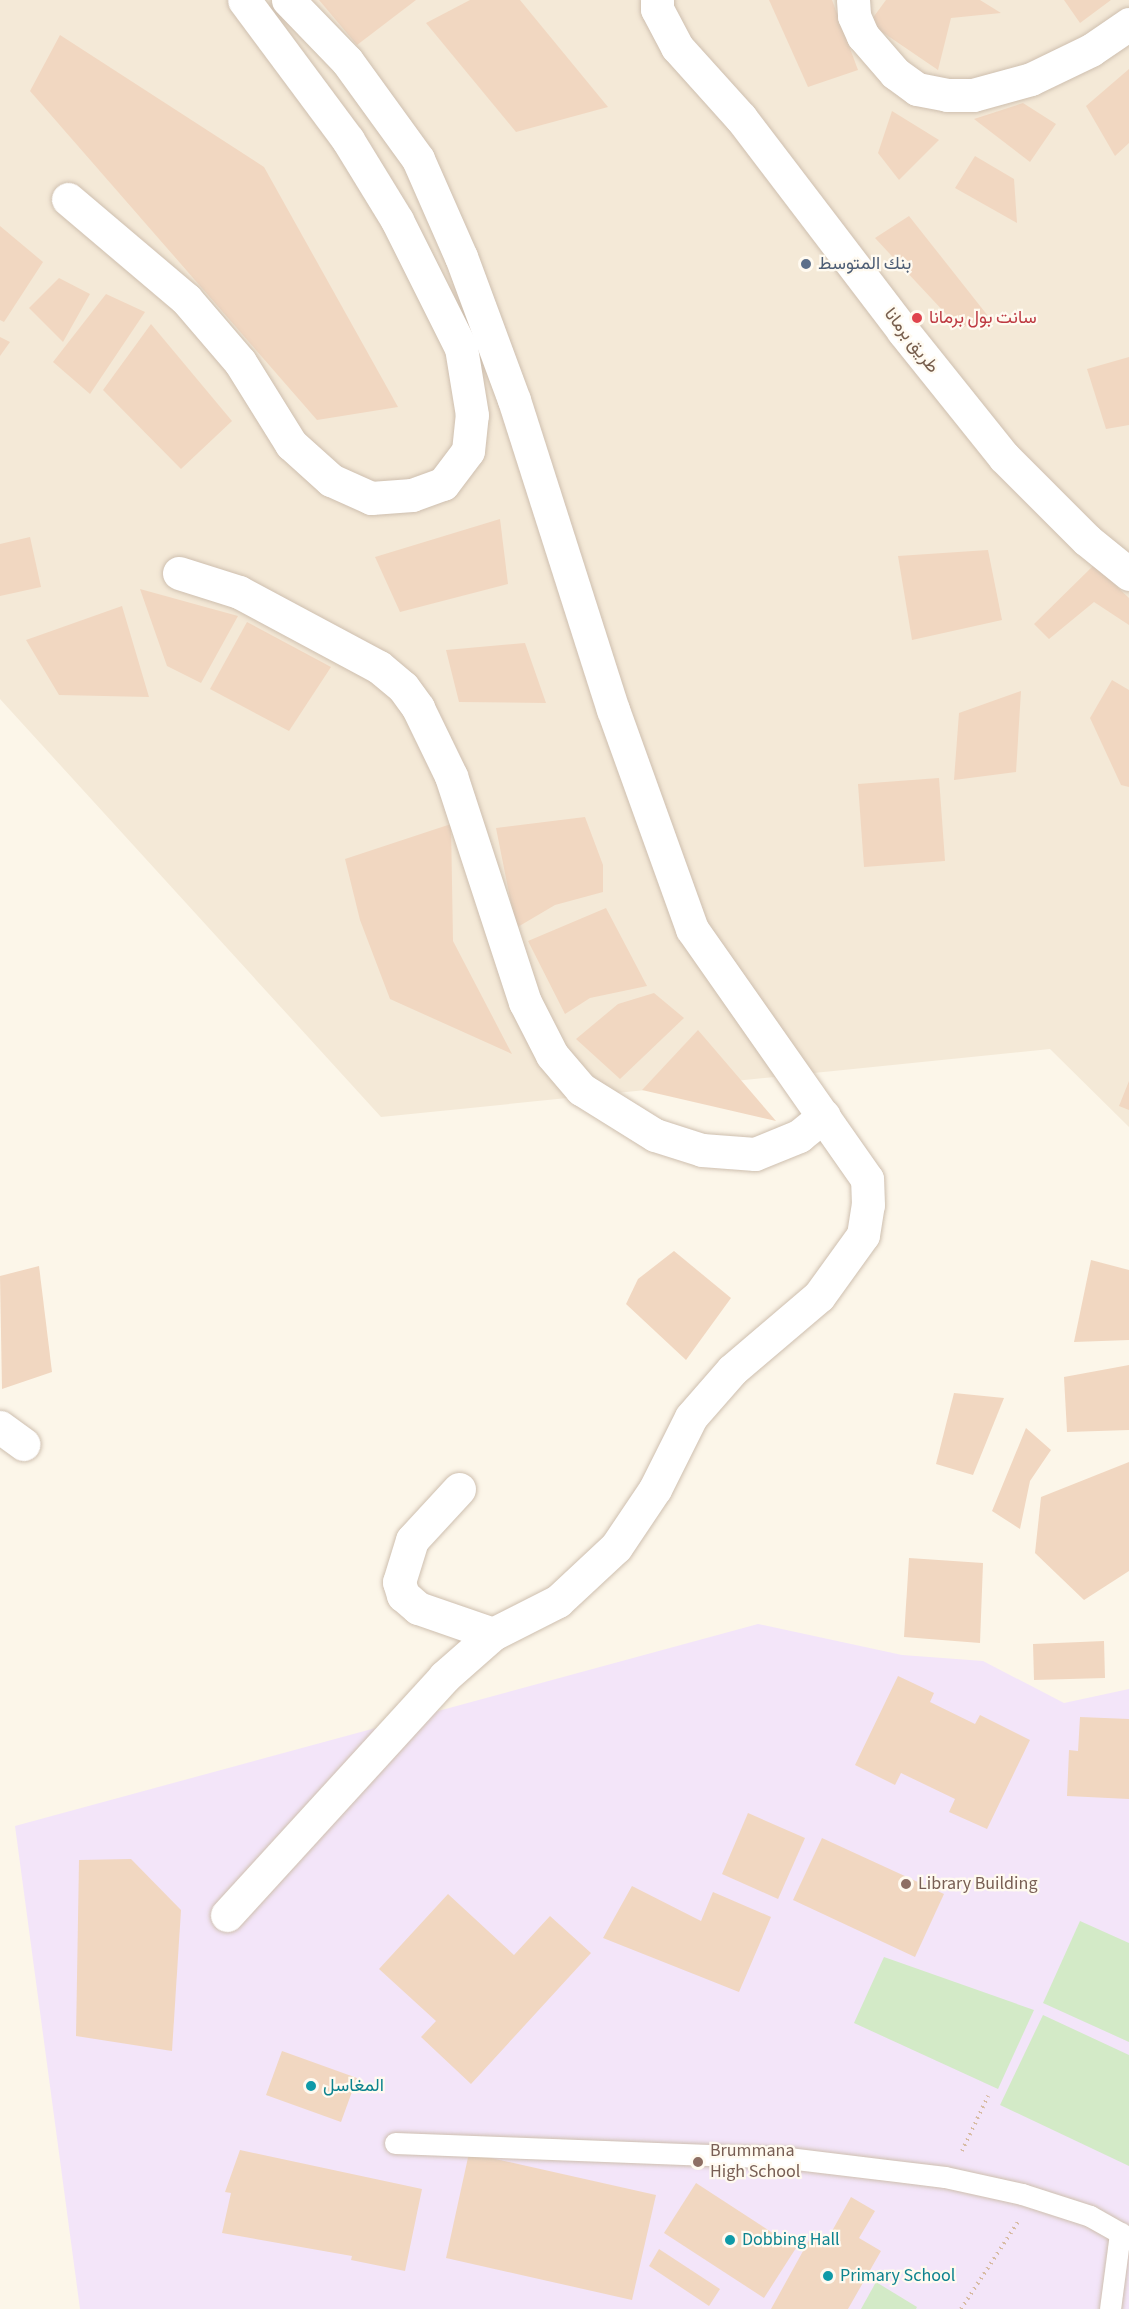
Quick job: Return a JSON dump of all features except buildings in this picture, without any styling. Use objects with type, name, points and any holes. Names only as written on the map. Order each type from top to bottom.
[{"type":"street","points":[[68,199],[186,299],[240,362],[291,444],[331,480],[371,498],[412,495],[443,484],[468,451],[472,415],[461,348],[397,220],[348,140],[244,0]]},
{"type":"street","points":[[227,1915],[444,1677],[493,1634],[558,1600],[616,1547],[655,1489],[691,1417],[732,1370],[819,1296],[847,1262],[862,1235],[868,1205],[867,1179],[692,929],[613,710],[514,400],[461,257],[418,159],[346,61],[288,0]]},
{"type":"street","name":"طريق برمانا","points":[[657,0],[657,9],[677,47],[741,118],[903,331],[1004,457],[1087,540],[1129,574]]},
{"type":"street","points":[[853,0],[854,16],[863,36],[895,73],[917,89],[947,95],[973,95],[1031,79],[1091,50],[1129,24]]},
{"type":"street","points":[[179,573],[239,592],[379,667],[403,687],[418,708],[451,776],[525,1002],[552,1055],[581,1089],[655,1135],[702,1150],[755,1154],[799,1136],[824,1116]]},
{"type":"street","points":[[459,1489],[412,1540],[399,1582],[403,1595],[418,1608],[493,1634]]},
{"type":"lane","points":[[395,2144],[788,2158],[934,2176],[1022,2194],[1090,2216],[1124,2236],[1110,2309]]},
{"type":"path","points":[[967,2142],[988,2096]]},
{"type":"path","points":[[961,2309],[1018,2226]]},
{"type":"shaded area","points":[[0,0],[1129,0],[1129,1127],[1050,1049],[381,1117],[0,699]]},
{"type":"shaded area","name":"Brummana High School","points":[[758,1624],[902,1655],[983,1661],[1064,1703],[1129,1689],[1129,2309],[80,2309],[15,1826]]},
{"type":"green space","points":[[1080,1921],[1129,1943],[1129,2042],[1043,2003]]},
{"type":"green space","points":[[884,1957],[1034,2010],[998,2089],[854,2023]]},
{"type":"green space","points":[[1043,2015],[1129,2055],[1129,2166],[1000,2105]]},
{"type":"green space","points":[[876,2282],[917,2307],[916,2309],[861,2309]]},
{"type":"place","name":"بنك المتوسط","points":[[806,264]]},
{"type":"place","name":"سانت بول برمانا","points":[[917,318]]},
{"type":"place","name":"Library Building","points":[[906,1884]]},
{"type":"place","name":"المغاسل","points":[[311,2086]]},
{"type":"place","name":"Brummana High School","points":[[698,2162]]},
{"type":"place","name":"Dobbing Hall","points":[[730,2240]]},
{"type":"place","name":"Primary School","points":[[828,2276]]}]
